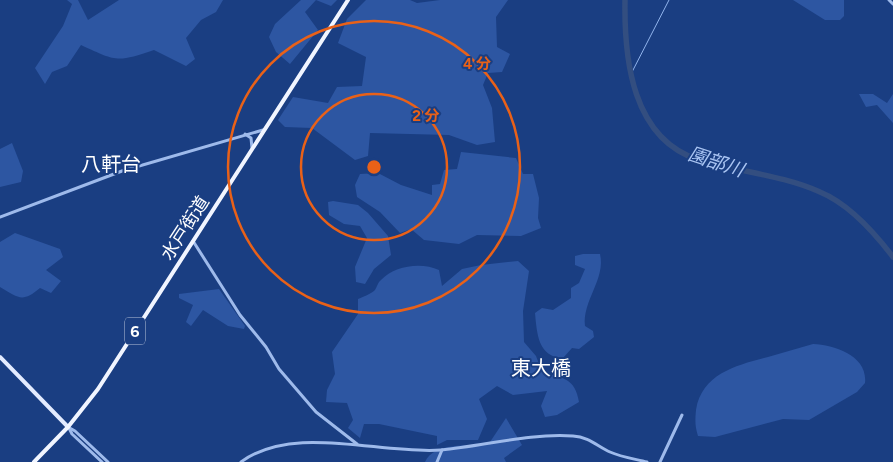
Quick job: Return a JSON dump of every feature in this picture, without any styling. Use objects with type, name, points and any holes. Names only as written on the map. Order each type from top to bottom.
[{"type":"highway","name":"水戸街道","points":[[34,462],[68,427],[98,389],[348,0]]},
{"type":"main road","points":[[0,357],[68,427]]},
{"type":"street","points":[[888,0],[893,4]]},
{"type":"street","points":[[0,217],[122,171],[263,130]]},
{"type":"street","points":[[245,134],[251,138],[252,148]]},
{"type":"street","points":[[194,241],[240,315],[266,347],[279,369],[316,412],[358,444]]},
{"type":"street","points":[[660,462],[682,415]]},
{"type":"street","points":[[68,427],[72,434],[102,462]]},
{"type":"street","points":[[68,427],[75,430],[108,462]]},
{"type":"street","points":[[241,462],[257,451],[272,447],[310,443],[358,444],[442,450],[534,437],[571,436],[587,438],[611,452],[647,462]]},
{"type":"street","points":[[437,462],[442,450]]},
{"type":"shaded area","points":[[67,0],[78,0],[88,20],[119,0],[223,0],[216,12],[201,20],[186,38],[195,59],[186,66],[154,50],[131,57],[116,58],[81,45],[67,66],[52,72],[45,84],[35,68],[63,26],[72,4]]},
{"type":"shaded area","points":[[301,0],[316,0],[305,12],[318,30],[290,64],[276,52],[269,37],[275,24]]},
{"type":"shaded area","points":[[316,0],[337,0],[331,6]]},
{"type":"shaded area","points":[[366,0],[410,0],[417,3],[440,0],[508,0],[496,17],[497,47],[510,54],[502,72],[488,73],[483,85],[492,108],[495,142],[477,145],[449,135],[370,133],[368,156],[355,160],[312,128],[285,127],[278,120],[293,97],[328,103],[337,87],[362,86],[366,57],[338,43],[347,19]]},
{"type":"shaded area","points":[[793,0],[844,0],[844,16],[840,20],[825,20]]},
{"type":"shaded area","points":[[859,94],[873,94],[887,103],[893,94],[893,123],[877,105],[866,107]]},
{"type":"shaded area","points":[[12,143],[23,171],[21,182],[0,187],[0,149]]},
{"type":"shaded area","points":[[461,152],[516,158],[523,174],[533,174],[539,198],[538,218],[541,228],[521,236],[477,235],[459,244],[424,240],[411,229],[400,233],[380,212],[357,197],[355,185],[360,174],[378,173],[401,185],[432,195],[432,185],[440,184],[444,170],[457,169]]},
{"type":"shaded area","points":[[328,202],[358,205],[368,213],[388,236],[391,255],[374,269],[365,284],[356,282],[355,267],[367,238],[360,226],[344,224],[329,215]]},
{"type":"shaded area","points":[[15,233],[60,249],[63,257],[46,270],[61,281],[51,293],[40,288],[29,296],[20,297],[0,287],[0,242]]},
{"type":"shaded area","points":[[600,254],[600,272],[585,317],[585,326],[593,331],[594,337],[579,349],[572,348],[563,358],[555,357],[548,354],[540,343],[535,313],[542,308],[553,310],[571,298],[571,288],[579,283],[585,269],[575,265],[575,256]]},
{"type":"shaded area","points":[[518,261],[529,271],[523,311],[524,342],[536,356],[542,372],[567,380],[574,388],[579,402],[557,415],[545,417],[541,406],[547,391],[513,395],[497,386],[479,399],[487,419],[478,440],[447,440],[437,445],[437,436],[379,424],[364,424],[360,438],[348,428],[353,420],[347,403],[326,402],[327,390],[335,374],[332,352],[358,314],[358,299],[375,290],[380,281],[387,275],[409,266],[425,266],[439,270],[442,286],[462,269]]},
{"type":"shaded area","points":[[219,289],[245,326],[244,329],[228,326],[203,310],[191,326],[186,322],[193,305],[179,298],[179,294]]},
{"type":"shaded area","points":[[813,344],[840,350],[856,359],[865,374],[865,383],[857,392],[809,420],[783,419],[715,437],[698,436],[696,410],[700,397],[714,379],[745,363]]},
{"type":"shaded area","points":[[506,418],[522,445],[504,458],[506,462],[425,462],[436,451],[444,448],[488,445]]},
{"type":"waterway","name":"園部川","points":[[625,0],[625,23],[630,71],[636,94],[646,116],[659,134],[677,150],[699,160],[806,186],[831,197],[851,211],[878,238],[893,257]]},
{"type":"waterway","points":[[631,74],[669,0]]},
{"type":"district","name":"八軒台","points":[[111,164]]},
{"type":"district","name":"東大橋","points":[[541,368]]}]
